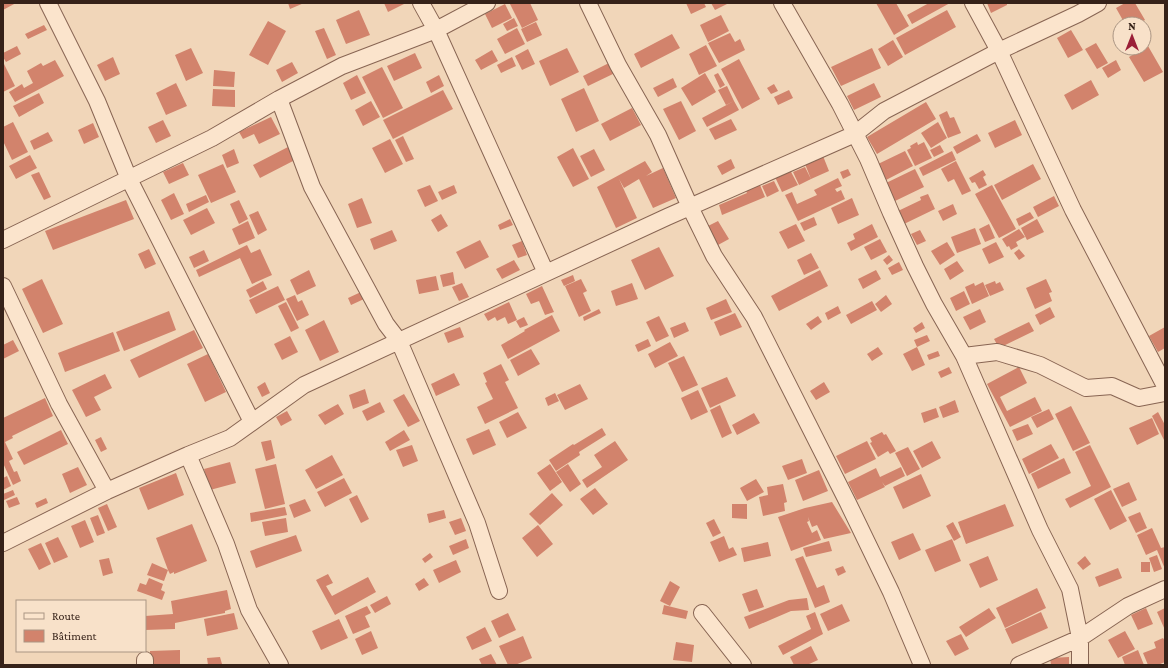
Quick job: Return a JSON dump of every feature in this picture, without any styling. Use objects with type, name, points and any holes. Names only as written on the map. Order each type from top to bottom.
[{"type":"street","points":[[48,3],[97,101],[129,179],[252,422]]},
{"type":"street","points":[[421,3],[436,30],[546,272]]},
{"type":"street","points":[[3,240],[212,138],[279,99],[342,66],[436,30],[487,3]]},
{"type":"street","points":[[588,3],[618,64],[658,135],[690,207],[714,256],[754,317],[848,503],[891,592],[922,665]]},
{"type":"street","points":[[782,3],[813,55],[856,134],[891,214],[934,304],[964,356],[1040,530],[1070,589],[1080,638],[1080,665]]},
{"type":"street","points":[[973,3],[999,51],[1073,210],[1165,386]]},
{"type":"street","points":[[3,543],[107,491],[188,454],[230,438],[304,385],[546,272],[856,134],[884,111],[999,51],[1098,3]]},
{"type":"street","points":[[279,99],[312,188],[386,324],[399,341],[477,523],[499,591]]},
{"type":"street","points":[[3,286],[59,404],[107,491]]},
{"type":"street","points":[[964,356],[997,352],[1040,365],[1086,388],[1112,386],[1139,398],[1165,392]]},
{"type":"street","points":[[188,454],[226,544],[249,610],[280,665]]},
{"type":"street","points":[[1019,665],[1080,638],[1128,606],[1165,589]]},
{"type":"street","points":[[702,613],[743,665]]},
{"type":"building","points":[[3,3],[16,3],[3,10]]},
{"type":"building","points":[[288,3],[304,3],[290,9]]},
{"type":"building","points":[[384,3],[403,3],[404,4],[388,12]]},
{"type":"building","points":[[530,3],[538,20],[522,28],[510,4]]},
{"type":"building","points":[[686,3],[704,3],[706,7],[691,14]]},
{"type":"building","points":[[711,3],[729,3],[715,10]]},
{"type":"building","points":[[876,3],[896,3],[909,26],[894,35]]},
{"type":"building","points":[[929,3],[950,3],[912,24],[907,15]]},
{"type":"building","points":[[987,3],[1007,3],[1007,5],[991,13]]},
{"type":"building","points":[[1125,3],[1135,3],[1143,16],[1120,16],[1116,8]]},
{"type":"building","points":[[505,4],[512,18],[492,28],[485,14]]},
{"type":"building","points":[[359,10],[370,35],[346,44],[336,20]]},
{"type":"building","points":[[947,10],[956,27],[905,55],[896,38]]},
{"type":"building","points":[[721,15],[729,31],[708,42],[700,25]]},
{"type":"building","points":[[514,18],[518,26],[507,31],[503,24]]},
{"type":"building","points":[[268,21],[286,31],[268,65],[249,55]]},
{"type":"building","points":[[536,22],[542,35],[527,42],[521,29]]},
{"type":"building","points":[[44,25],[47,30],[28,39],[25,34]]},
{"type":"building","points":[[324,28],[336,55],[327,59],[315,31]]},
{"type":"building","points":[[517,28],[525,44],[505,54],[497,39]]},
{"type":"building","points":[[1071,30],[1083,50],[1068,58],[1057,38]]},
{"type":"building","points":[[730,33],[735,42],[740,39],[745,50],[719,63],[708,43]]},
{"type":"building","points":[[672,34],[680,48],[641,68],[634,54]]},
{"type":"building","points":[[893,40],[903,57],[888,66],[878,49]]},
{"type":"building","points":[[1096,43],[1108,63],[1097,69],[1085,49]]},
{"type":"building","points":[[706,45],[717,66],[699,75],[689,54]]},
{"type":"building","points":[[17,46],[21,54],[6,62],[3,57],[3,53]]},
{"type":"building","points":[[191,48],[203,73],[186,81],[175,55]]},
{"type":"building","points":[[567,48],[579,72],[550,86],[539,61]]},
{"type":"building","points":[[872,48],[881,68],[841,86],[831,67]]},
{"type":"building","points":[[528,49],[535,64],[522,70],[515,56]]},
{"type":"building","points":[[492,50],[498,61],[481,70],[475,60]]},
{"type":"building","points":[[415,53],[422,68],[394,81],[387,66]]},
{"type":"building","points":[[1152,53],[1163,72],[1144,82],[1129,57],[1152,56]]},
{"type":"building","points":[[113,57],[120,74],[105,81],[97,65]]},
{"type":"building","points":[[512,57],[516,66],[501,73],[497,65]]},
{"type":"building","points":[[739,59],[760,99],[742,109],[721,69]]},
{"type":"building","points":[[55,60],[64,76],[15,102],[9,92],[22,84],[24,88],[33,83],[27,71],[41,63],[43,66]]},
{"type":"building","points":[[1116,60],[1121,70],[1108,78],[1102,68]]},
{"type":"building","points":[[3,62],[15,86],[3,92]]},
{"type":"building","points":[[292,62],[298,73],[282,82],[276,70]]},
{"type":"building","points":[[609,63],[615,73],[588,86],[583,76]]},
{"type":"building","points":[[382,67],[403,108],[383,118],[362,77]]},
{"type":"building","points":[[214,70],[235,72],[234,87],[213,86]]},
{"type":"building","points":[[705,73],[716,92],[692,106],[681,88]]},
{"type":"building","points":[[718,73],[725,85],[720,88],[714,75]]},
{"type":"building","points":[[357,75],[366,93],[351,100],[343,83]]},
{"type":"building","points":[[439,75],[444,86],[431,93],[426,82]]},
{"type":"building","points":[[673,78],[677,87],[658,97],[653,88]]},
{"type":"building","points":[[1091,80],[1099,95],[1072,110],[1064,95]]},
{"type":"building","points":[[176,83],[187,106],[166,115],[156,93]]},
{"type":"building","points":[[874,83],[881,97],[854,110],[847,96]]},
{"type":"building","points":[[774,84],[778,91],[771,94],[767,88]]},
{"type":"building","points":[[727,86],[734,101],[726,105],[718,90]]},
{"type":"building","points":[[584,88],[599,121],[576,132],[561,99]]},
{"type":"building","points":[[213,89],[235,90],[235,107],[212,106]]},
{"type":"building","points":[[443,90],[453,109],[393,139],[383,120]]},
{"type":"building","points":[[789,90],[793,98],[778,105],[774,97]]},
{"type":"building","points":[[39,93],[44,103],[19,117],[13,106]]},
{"type":"building","points":[[371,101],[380,117],[363,126],[355,110]]},
{"type":"building","points":[[681,101],[696,131],[679,140],[663,109]]},
{"type":"building","points":[[734,101],[739,110],[707,127],[702,118]]},
{"type":"building","points":[[926,102],[936,119],[877,154],[867,137]]},
{"type":"building","points":[[632,108],[641,125],[610,141],[601,124]]},
{"type":"building","points":[[947,111],[950,118],[954,117],[961,133],[948,138],[939,115]]},
{"type":"building","points":[[271,117],[280,134],[259,144],[254,134],[243,139],[239,132]]},
{"type":"building","points":[[731,119],[737,130],[715,140],[709,129]]},
{"type":"building","points":[[163,120],[171,136],[156,143],[148,127]]},
{"type":"building","points":[[1015,120],[1022,135],[995,148],[988,133]]},
{"type":"building","points":[[13,122],[28,152],[12,160],[3,141],[3,127]]},
{"type":"building","points":[[938,122],[947,138],[931,148],[921,133]]},
{"type":"building","points":[[93,123],[99,137],[84,144],[78,130]]},
{"type":"building","points":[[48,132],[53,141],[34,150],[30,141]]},
{"type":"building","points":[[977,134],[981,141],[957,154],[953,147]]},
{"type":"building","points":[[403,136],[414,159],[406,162],[395,140]]},
{"type":"building","points":[[390,139],[403,164],[385,173],[372,148]]},
{"type":"building","points":[[917,142],[918,145],[924,142],[932,158],[915,166],[907,150],[911,148],[910,146]]},
{"type":"building","points":[[940,145],[944,152],[934,157],[930,150]]},
{"type":"building","points":[[288,147],[295,160],[260,178],[253,165]]},
{"type":"building","points":[[573,148],[589,179],[573,187],[557,157]]},
{"type":"building","points":[[234,149],[239,163],[227,168],[222,155]]},
{"type":"building","points":[[594,149],[605,170],[591,177],[580,156]]},
{"type":"building","points":[[905,151],[913,166],[886,180],[878,164]]},
{"type":"building","points":[[952,151],[956,160],[923,176],[919,168]]},
{"type":"building","points":[[30,155],[37,168],[16,179],[9,166]]},
{"type":"building","points":[[823,156],[829,171],[811,179],[805,164]]},
{"type":"building","points":[[731,159],[735,168],[722,175],[717,166]]},
{"type":"building","points":[[645,161],[652,172],[646,176],[663,168],[676,198],[653,208],[639,179],[624,188],[619,179],[637,218],[616,228],[597,187]]},
{"type":"building","points":[[956,161],[971,191],[962,195],[954,179],[948,182],[941,169]]},
{"type":"building","points":[[183,163],[189,175],[169,184],[163,172]]},
{"type":"building","points":[[223,164],[236,192],[211,203],[198,175]]},
{"type":"building","points":[[1033,164],[1041,179],[1002,200],[994,185]]},
{"type":"building","points":[[805,167],[811,179],[799,185],[793,172]]},
{"type":"building","points":[[848,169],[851,175],[843,179],[840,172]]},
{"type":"building","points":[[915,169],[924,187],[895,201],[886,183]]},
{"type":"building","points":[[790,170],[798,185],[782,192],[775,177]]},
{"type":"building","points":[[983,170],[986,175],[983,177],[987,185],[979,189],[975,182],[972,183],[969,178]]},
{"type":"building","points":[[39,172],[51,197],[44,200],[31,175]]},
{"type":"building","points":[[838,178],[842,186],[835,189],[837,192],[841,190],[845,199],[798,221],[785,195],[792,192],[797,204],[817,195],[814,190]]},
{"type":"building","points":[[774,181],[779,191],[767,197],[762,186]]},
{"type":"building","points":[[430,185],[438,201],[425,207],[417,190]]},
{"type":"building","points":[[454,185],[457,193],[442,200],[438,192]]},
{"type":"building","points":[[760,185],[765,197],[722,215],[719,205],[747,193],[746,191]]},
{"type":"building","points":[[992,185],[1016,229],[999,238],[975,194]]},
{"type":"building","points":[[174,193],[184,214],[171,220],[161,200]]},
{"type":"building","points":[[928,194],[935,209],[904,224],[898,211],[921,200],[920,197]]},
{"type":"building","points":[[206,195],[209,202],[189,212],[186,204]]},
{"type":"building","points":[[1054,196],[1059,206],[1038,217],[1033,207]]},
{"type":"building","points":[[362,198],[372,223],[357,228],[348,204]]},
{"type":"building","points":[[852,198],[859,215],[838,224],[831,208]]},
{"type":"building","points":[[126,200],[134,219],[53,250],[45,231]]},
{"type":"building","points":[[239,200],[248,219],[239,224],[230,204]]},
{"type":"building","points":[[953,204],[957,214],[943,221],[938,211]]},
{"type":"building","points":[[207,208],[215,223],[191,235],[183,220]]},
{"type":"building","points":[[258,211],[267,230],[258,235],[249,215]]},
{"type":"building","points":[[1030,212],[1034,218],[1019,226],[1016,219]]},
{"type":"building","points":[[441,214],[448,226],[438,232],[431,220]]},
{"type":"building","points":[[814,217],[817,225],[804,231],[800,223]]},
{"type":"building","points":[[510,219],[513,225],[500,230],[498,225]]},
{"type":"building","points":[[1037,219],[1044,232],[1027,240],[1021,228]]},
{"type":"building","points":[[248,221],[255,238],[239,245],[232,229]]},
{"type":"building","points":[[718,221],[729,239],[718,245],[708,226]]},
{"type":"building","points":[[796,224],[805,241],[788,249],[779,232]]},
{"type":"building","points":[[872,224],[878,237],[851,251],[847,243],[855,239],[853,234]]},
{"type":"building","points":[[989,224],[995,238],[985,242],[979,229]]},
{"type":"building","points":[[975,228],[981,244],[957,253],[951,237]]},
{"type":"building","points":[[1019,229],[1025,237],[1016,242],[1018,246],[1011,250],[1002,239]]},
{"type":"building","points":[[392,230],[397,241],[374,250],[370,239]]},
{"type":"building","points":[[920,230],[926,241],[917,245],[911,234]]},
{"type":"building","points":[[880,239],[887,252],[871,260],[864,247]]},
{"type":"building","points":[[480,240],[489,257],[465,269],[456,252]]},
{"type":"building","points":[[522,241],[527,255],[518,258],[512,245]]},
{"type":"building","points":[[947,242],[955,255],[940,265],[931,251]]},
{"type":"building","points":[[996,242],[1004,257],[989,264],[982,249]]},
{"type":"building","points":[[247,245],[251,253],[260,249],[272,275],[252,284],[240,258],[199,277],[196,270]]},
{"type":"building","points":[[659,247],[674,276],[645,290],[631,260]]},
{"type":"building","points":[[149,249],[156,264],[145,269],[138,254]]},
{"type":"building","points":[[1019,249],[1025,256],[1019,260],[1014,253]]},
{"type":"building","points":[[204,250],[209,261],[194,268],[189,257]]},
{"type":"building","points":[[811,253],[819,268],[804,275],[797,260]]},
{"type":"building","points":[[889,255],[893,260],[887,265],[883,260]]},
{"type":"building","points":[[514,260],[520,270],[502,279],[496,269]]},
{"type":"building","points":[[957,261],[964,271],[950,280],[944,269]]},
{"type":"building","points":[[899,262],[903,270],[892,275],[888,268]]},
{"type":"building","points":[[309,270],[316,286],[297,295],[290,280]]},
{"type":"building","points":[[820,270],[828,286],[779,311],[771,296]]},
{"type":"building","points":[[876,270],[881,279],[863,289],[858,279]]},
{"type":"building","points":[[453,272],[455,284],[443,287],[440,275]]},
{"type":"building","points":[[573,275],[575,281],[564,286],[561,280]]},
{"type":"building","points":[[436,276],[439,290],[419,294],[416,280]]},
{"type":"building","points":[[42,279],[63,324],[43,333],[22,289]]},
{"type":"building","points":[[581,279],[587,291],[583,293],[591,311],[579,317],[565,286]]},
{"type":"building","points":[[1046,279],[1052,292],[1049,293],[1052,301],[1035,309],[1026,288]]},
{"type":"building","points":[[263,281],[267,289],[250,298],[246,290]]},
{"type":"building","points":[[995,281],[996,284],[1000,282],[1004,290],[990,296],[985,285]]},
{"type":"building","points":[[983,282],[989,296],[972,304],[965,287],[974,283],[975,286]]},
{"type":"building","points":[[462,283],[469,297],[459,301],[452,287]]},
{"type":"building","points":[[632,283],[638,299],[616,306],[611,291]]},
{"type":"building","points":[[278,286],[285,300],[256,314],[249,300]]},
{"type":"building","points":[[542,286],[554,312],[545,315],[539,301],[531,304],[526,294]]},
{"type":"building","points":[[964,291],[970,304],[956,311],[950,298]]},
{"type":"building","points":[[361,292],[364,299],[351,305],[348,298]]},
{"type":"building","points":[[295,295],[298,302],[302,300],[309,315],[297,321],[286,299]]},
{"type":"building","points":[[886,295],[892,304],[881,312],[875,304]]},
{"type":"building","points":[[726,299],[732,312],[711,320],[706,308]]},
{"type":"building","points":[[872,301],[877,310],[851,324],[846,315]]},
{"type":"building","points":[[286,302],[299,328],[291,332],[278,306]]},
{"type":"building","points":[[509,302],[517,320],[508,324],[505,317],[497,321],[495,317],[488,321],[484,314]]},
{"type":"building","points":[[838,306],[841,313],[828,320],[825,313]]},
{"type":"building","points":[[1050,307],[1055,317],[1040,325],[1035,315]]},
{"type":"building","points":[[599,309],[601,313],[584,321],[583,317]]},
{"type":"building","points":[[980,309],[986,322],[970,330],[963,317]]},
{"type":"building","points":[[169,311],[176,330],[124,351],[116,332]]},
{"type":"building","points":[[735,313],[742,327],[720,336],[714,322]]},
{"type":"building","points":[[552,315],[560,331],[508,359],[501,345],[525,331],[524,330]]},
{"type":"building","points":[[659,316],[669,336],[656,342],[646,322]]},
{"type":"building","points":[[818,316],[822,322],[811,330],[806,324]]},
{"type":"building","points":[[524,317],[528,325],[520,328],[516,321]]},
{"type":"building","points":[[324,320],[339,352],[320,361],[305,330]]},
{"type":"building","points":[[685,322],[689,331],[674,338],[670,328]]},
{"type":"building","points":[[922,322],[925,328],[916,333],[913,328]]},
{"type":"building","points":[[1029,322],[1034,331],[999,348],[994,339]]},
{"type":"building","points":[[460,327],[464,337],[448,343],[444,333]]},
{"type":"building","points":[[1165,327],[1165,348],[1158,352],[1149,336]]},
{"type":"building","points":[[194,330],[203,348],[139,378],[130,360]]},
{"type":"building","points":[[113,332],[120,351],[65,372],[58,353]]},
{"type":"building","points":[[927,335],[930,341],[917,347],[914,340]]},
{"type":"building","points":[[290,336],[298,352],[282,360],[274,344]]},
{"type":"building","points":[[648,339],[651,346],[638,352],[635,345]]},
{"type":"building","points":[[13,340],[19,351],[3,359],[3,345]]},
{"type":"building","points":[[670,342],[678,356],[655,368],[648,354]]},
{"type":"building","points":[[878,347],[883,354],[872,361],[867,354]]},
{"type":"building","points":[[917,347],[925,365],[912,371],[903,354]]},
{"type":"building","points":[[531,349],[540,364],[518,376],[510,360]]},
{"type":"building","points":[[938,351],[940,356],[929,360],[927,355]]},
{"type":"building","points":[[208,354],[226,392],[205,402],[187,364]]},
{"type":"building","points":[[684,356],[698,385],[682,392],[668,363]]},
{"type":"building","points":[[501,364],[509,380],[505,382],[518,408],[485,424],[477,407],[493,399],[485,383],[487,382],[483,373]]},
{"type":"building","points":[[949,367],[952,373],[941,378],[938,372]]},
{"type":"building","points":[[1019,367],[1027,383],[1000,397],[1007,411],[1035,397],[1042,411],[1010,427],[987,384]]},
{"type":"building","points":[[454,373],[460,385],[436,396],[431,384]]},
{"type":"building","points":[[105,374],[112,388],[94,397],[101,410],[86,417],[72,390]]},
{"type":"building","points":[[727,377],[736,396],[710,408],[701,388]]},
{"type":"building","points":[[265,382],[270,393],[262,397],[257,387]]},
{"type":"building","points":[[824,382],[830,392],[816,400],[810,391]]},
{"type":"building","points":[[580,384],[588,399],[565,410],[557,395]]},
{"type":"building","points":[[365,389],[369,403],[353,409],[349,395]]},
{"type":"building","points":[[698,390],[708,412],[691,420],[681,398]]},
{"type":"building","points":[[555,393],[559,401],[548,406],[545,398]]},
{"type":"building","points":[[404,394],[420,421],[408,427],[393,400]]},
{"type":"building","points":[[45,398],[53,416],[12,436],[13,438],[5,442],[13,459],[9,461],[14,472],[17,471],[21,481],[13,485],[3,463],[3,418]]},
{"type":"building","points":[[955,400],[959,412],[943,418],[939,407]]},
{"type":"building","points":[[380,402],[385,412],[367,421],[362,411]]},
{"type":"building","points":[[338,404],[344,414],[325,425],[318,415]]},
{"type":"building","points":[[720,405],[732,433],[722,438],[710,410]]},
{"type":"building","points":[[1071,406],[1090,443],[1073,451],[1055,414]]},
{"type":"building","points":[[936,408],[939,417],[924,423],[921,413]]},
{"type":"building","points":[[1049,409],[1054,419],[1037,428],[1031,417]]},
{"type":"building","points":[[287,411],[292,420],[281,426],[276,417]]},
{"type":"building","points":[[518,412],[527,428],[507,438],[499,422]]},
{"type":"building","points":[[1158,412],[1165,425],[1165,442],[1152,416]]},
{"type":"building","points":[[754,413],[760,423],[737,435],[732,425]]},
{"type":"building","points":[[1152,418],[1159,434],[1137,445],[1129,428]]},
{"type":"building","points":[[1028,424],[1033,434],[1017,441],[1012,430]]},
{"type":"building","points":[[602,428],[606,435],[579,452],[580,455],[556,471],[549,460],[573,444],[574,445]]},
{"type":"building","points":[[489,429],[496,445],[473,455],[466,439]]},
{"type":"building","points":[[61,430],[68,444],[24,465],[17,452]]},
{"type":"building","points":[[404,430],[410,440],[390,451],[385,442]]},
{"type":"building","points":[[882,432],[884,435],[886,434],[896,451],[890,454],[888,451],[878,457],[870,443],[872,442],[870,438]]},
{"type":"building","points":[[101,437],[107,449],[101,452],[95,440]]},
{"type":"building","points":[[271,440],[275,458],[266,461],[261,442]]},
{"type":"building","points":[[615,441],[628,460],[587,488],[582,480],[602,467],[594,455]]},
{"type":"building","points":[[867,441],[876,459],[845,474],[836,456]]},
{"type":"building","points":[[932,441],[941,458],[922,468],[913,451]]},
{"type":"building","points":[[1051,444],[1059,458],[1029,474],[1022,459]]},
{"type":"building","points":[[412,445],[418,461],[403,467],[396,450]]},
{"type":"building","points":[[1090,445],[1111,487],[1070,508],[1065,499],[1091,486],[1075,452]]},
{"type":"building","points":[[908,447],[920,469],[907,476],[895,453]]},
{"type":"building","points":[[332,455],[343,475],[316,489],[305,470]]},
{"type":"building","points":[[1064,458],[1071,473],[1038,489],[1031,474]]},
{"type":"building","points":[[802,459],[807,473],[788,480],[782,466]]},
{"type":"building","points":[[230,462],[236,483],[210,490],[204,469]]},
{"type":"building","points":[[276,464],[285,504],[265,509],[255,469]]},
{"type":"building","points":[[550,464],[562,482],[550,491],[537,473]]},
{"type":"building","points":[[568,464],[581,484],[570,492],[556,472]]},
{"type":"building","points":[[78,467],[87,485],[70,493],[62,474]]},
{"type":"building","points":[[901,467],[905,476],[885,486],[882,482],[885,487],[857,500],[848,482],[876,468],[880,477]]},
{"type":"building","points":[[819,470],[828,491],[803,501],[795,480]]},
{"type":"building","points":[[176,473],[184,495],[148,510],[139,488]]},
{"type":"building","points":[[921,474],[931,496],[903,509],[893,487]]},
{"type":"building","points":[[7,476],[11,486],[3,490],[3,478]]},
{"type":"building","points":[[344,478],[352,493],[325,507],[317,492]]},
{"type":"building","points":[[756,479],[764,492],[747,501],[740,488]]},
{"type":"building","points":[[1129,482],[1137,500],[1122,507],[1113,489]]},
{"type":"building","points":[[783,484],[787,502],[784,503],[785,511],[763,516],[759,497],[768,495],[767,487]]},
{"type":"building","points":[[595,488],[608,504],[593,515],[580,499]]},
{"type":"building","points":[[13,490],[15,495],[4,500],[3,494]]},
{"type":"building","points":[[1111,490],[1127,521],[1110,530],[1094,499]]},
{"type":"building","points":[[552,493],[563,505],[540,525],[529,514]]},
{"type":"building","points":[[357,495],[369,519],[361,523],[349,499]]},
{"type":"building","points":[[17,497],[20,504],[9,508],[6,501]]},
{"type":"building","points":[[46,498],[48,503],[37,508],[35,503]]},
{"type":"building","points":[[305,499],[311,511],[294,518],[289,505]]},
{"type":"building","points":[[832,502],[851,533],[824,539],[817,525],[812,527],[808,517],[809,521],[807,522],[812,533],[817,530],[821,540],[791,551],[778,517],[805,508]]},
{"type":"building","points":[[107,504],[117,527],[108,531],[98,508]]},
{"type":"building","points":[[732,504],[747,504],[747,519],[732,518]]},
{"type":"building","points":[[1005,504],[1014,526],[966,544],[958,522]]},
{"type":"building","points":[[285,507],[287,515],[251,522],[250,513]]},
{"type":"building","points":[[444,510],[446,518],[429,523],[427,514]]},
{"type":"building","points":[[1140,512],[1147,528],[1136,533],[1128,517]]},
{"type":"building","points":[[98,515],[105,533],[97,536],[90,518]]},
{"type":"building","points":[[286,518],[288,532],[265,536],[262,522]]},
{"type":"building","points":[[461,518],[466,531],[455,535],[449,522]]},
{"type":"building","points":[[714,519],[721,533],[713,537],[706,523]]},
{"type":"building","points":[[85,520],[94,542],[80,548],[71,526]]},
{"type":"building","points":[[953,522],[961,537],[954,541],[946,526]]},
{"type":"building","points":[[192,524],[207,561],[174,574],[174,572],[170,574],[156,538]]},
{"type":"building","points":[[538,525],[553,544],[537,557],[522,538]]},
{"type":"building","points":[[1152,528],[1161,548],[1165,547],[1165,569],[1157,550],[1146,555],[1137,535]]},
{"type":"building","points":[[913,533],[921,550],[899,560],[891,542]]},
{"type":"building","points":[[296,535],[302,551],[256,568],[250,551]]},
{"type":"building","points":[[724,536],[729,549],[733,547],[737,555],[719,562],[710,542]]},
{"type":"building","points":[[58,537],[68,557],[54,563],[45,543]]},
{"type":"building","points":[[466,539],[469,548],[453,555],[449,546]]},
{"type":"building","points":[[952,539],[961,561],[935,572],[925,550]]},
{"type":"building","points":[[829,541],[832,551],[806,557],[803,548]]},
{"type":"building","points":[[768,542],[771,556],[744,562],[741,548]]},
{"type":"building","points":[[41,543],[51,564],[39,570],[28,549]]},
{"type":"building","points":[[430,553],[433,557],[425,563],[422,559]]},
{"type":"building","points":[[1157,555],[1162,569],[1154,572],[1149,558]]},
{"type":"building","points":[[803,556],[817,588],[824,585],[830,602],[815,608],[795,559]]},
{"type":"building","points":[[988,556],[998,580],[980,588],[969,564]]},
{"type":"building","points":[[1085,556],[1091,564],[1083,570],[1077,563]]},
{"type":"building","points":[[109,558],[113,573],[103,576],[99,560]]},
{"type":"building","points":[[456,560],[461,572],[439,583],[433,570]]},
{"type":"building","points":[[1141,562],[1150,562],[1150,572],[1141,572]]},
{"type":"building","points":[[152,563],[168,570],[164,581],[147,575]]},
{"type":"building","points":[[843,566],[846,572],[838,576],[835,569]]},
{"type":"building","points":[[1118,568],[1122,578],[1099,587],[1095,577]]},
{"type":"building","points":[[328,574],[333,583],[326,586],[332,596],[368,577],[376,592],[335,615],[316,580]]},
{"type":"building","points":[[149,578],[163,584],[161,590],[165,592],[162,600],[137,591],[140,583],[146,585]]},
{"type":"building","points":[[424,578],[429,585],[419,591],[415,584]]},
{"type":"building","points":[[670,581],[680,587],[670,606],[660,601]]},
{"type":"building","points":[[1037,588],[1046,608],[1005,628],[996,608]]},
{"type":"building","points":[[757,589],[764,607],[749,612],[742,594]]},
{"type":"building","points":[[227,590],[231,609],[225,611],[225,613],[175,623],[175,629],[146,630],[146,616],[173,614],[171,601]]},
{"type":"building","points":[[387,596],[391,604],[375,613],[370,605]]},
{"type":"building","points":[[807,598],[809,610],[791,611],[749,629],[744,617],[789,600]]},
{"type":"building","points":[[842,604],[850,621],[828,631],[820,614]]},
{"type":"building","points":[[664,605],[688,611],[686,619],[662,614]]},
{"type":"building","points":[[367,606],[371,613],[365,616],[370,627],[353,634],[345,616]]},
{"type":"building","points":[[989,608],[996,618],[966,637],[959,627]]},
{"type":"building","points":[[1146,608],[1153,624],[1138,630],[1131,615]]},
{"type":"building","points":[[1165,608],[1165,630],[1157,612]]},
{"type":"building","points":[[815,612],[823,634],[783,655],[778,646],[811,629],[806,616]]},
{"type":"building","points":[[1041,612],[1048,628],[1012,644],[1005,629]]},
{"type":"building","points":[[234,613],[238,629],[207,636],[204,619]]},
{"type":"building","points":[[508,613],[516,630],[499,638],[491,621]]},
{"type":"building","points":[[339,619],[348,638],[321,650],[312,631]]},
{"type":"building","points":[[485,627],[492,641],[472,650],[466,637]]},
{"type":"building","points":[[371,631],[378,648],[362,655],[355,639]]},
{"type":"building","points":[[1125,631],[1135,649],[1118,658],[1108,640]]},
{"type":"building","points":[[961,634],[969,649],[955,656],[946,641]]},
{"type":"building","points":[[523,636],[532,658],[515,665],[508,665],[499,646]]},
{"type":"building","points":[[1163,638],[1165,641],[1165,662],[1158,665],[1148,665],[1143,653],[1156,648],[1154,642]]},
{"type":"building","points":[[676,642],[694,645],[692,662],[673,660]]},
{"type":"building","points":[[811,646],[818,660],[807,665],[794,665],[790,657]]},
{"type":"building","points":[[180,650],[180,665],[147,665],[147,653],[150,653],[150,651]]},
{"type":"building","points":[[1138,650],[1144,665],[1125,665],[1122,657]]},
{"type":"building","points":[[491,654],[497,665],[482,665],[479,659]]},
{"type":"building","points":[[220,657],[222,664],[208,665],[207,658]]},
{"type":"building","points":[[1069,657],[1069,665],[1051,665],[1050,658]]}]
